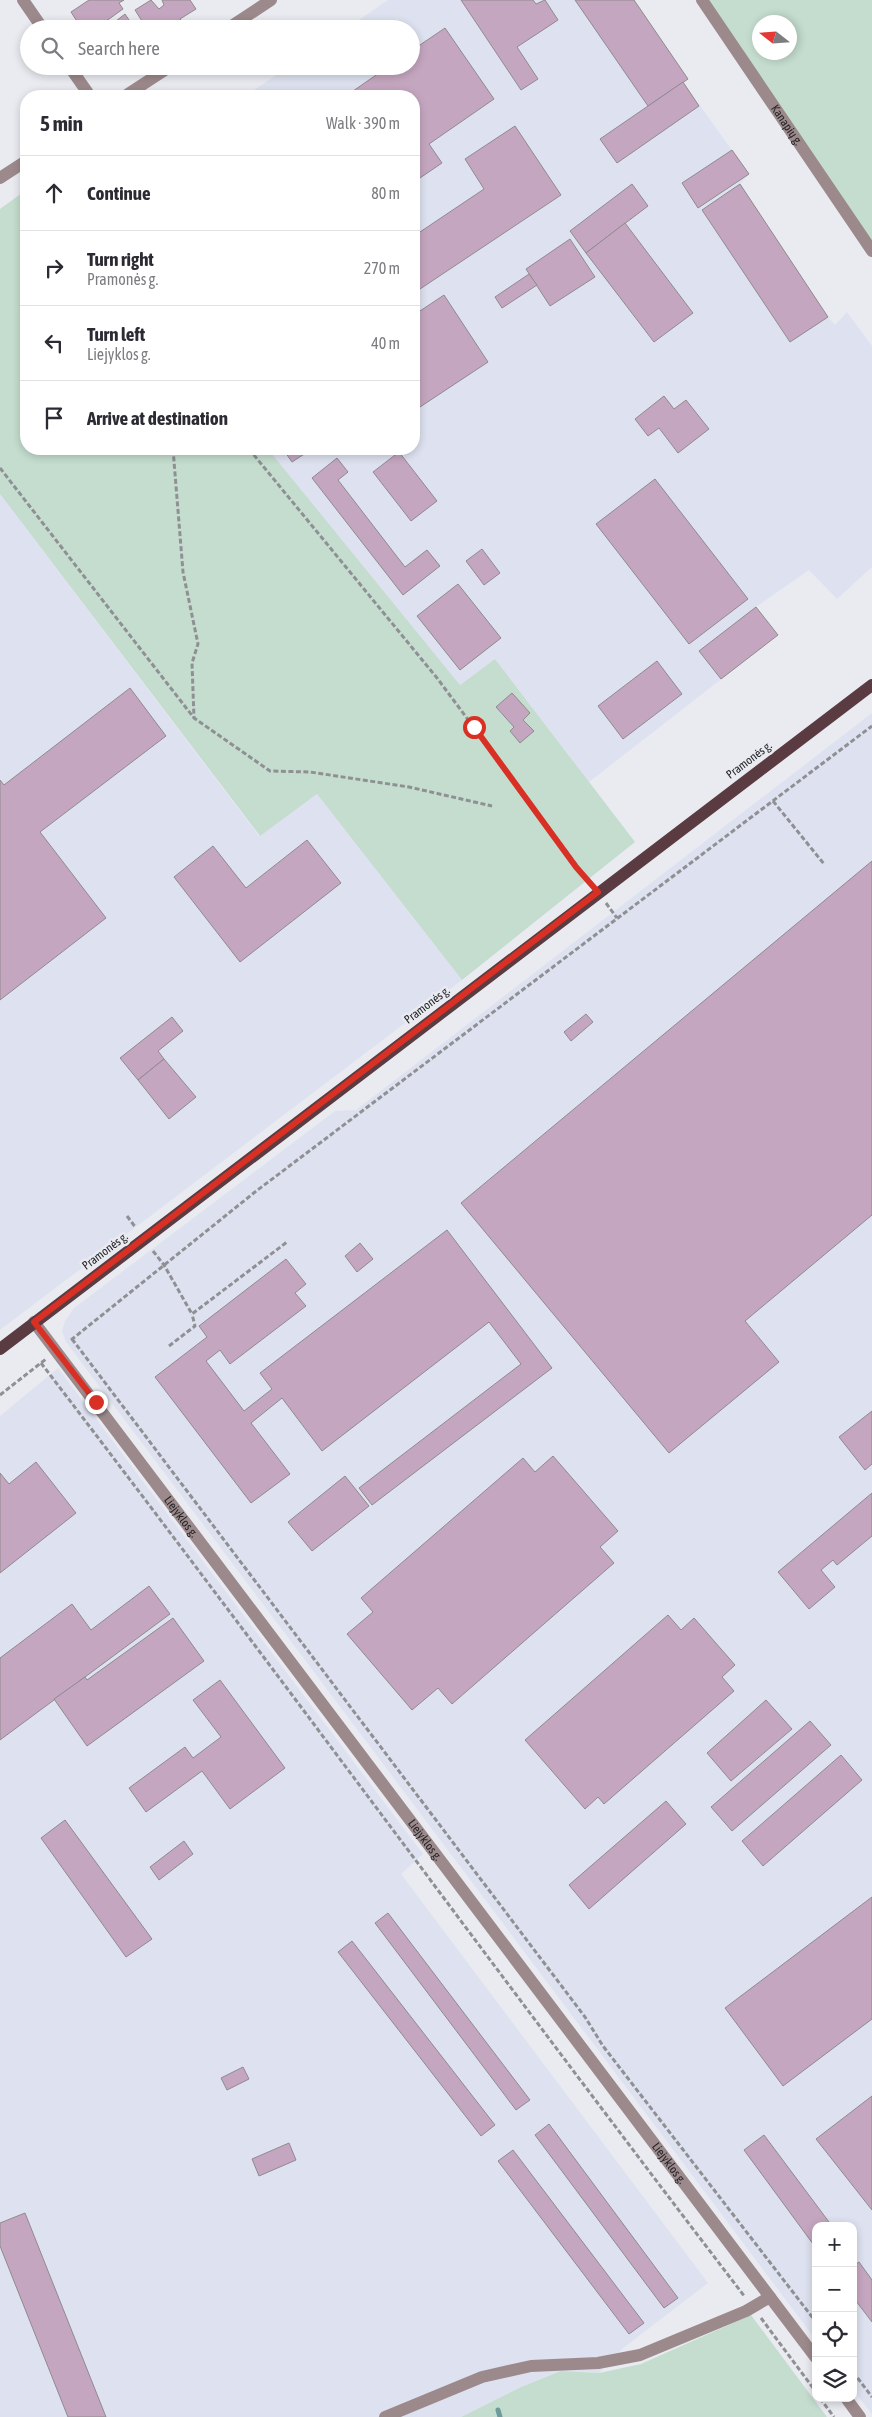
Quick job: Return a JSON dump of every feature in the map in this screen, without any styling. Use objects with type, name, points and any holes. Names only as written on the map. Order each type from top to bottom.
[{"type":"main road","name":"Pramonės g.","points":[[0,1348],[872,685]]},
{"type":"street","points":[[23,0],[37,20]]},
{"type":"street","points":[[241,20],[271,0]]},
{"type":"street","name":"Kanapių g.","points":[[702,0],[872,251]]},
{"type":"street","points":[[75,75],[86,90]]},
{"type":"street","points":[[134,90],[156,75]]},
{"type":"street","points":[[0,178],[20,165]]},
{"type":"street","name":"Liejyklos g.","points":[[34,1322],[815,2357]]},
{"type":"street","points":[[385,2417],[482,2377],[531,2366],[598,2363],[640,2355],[752,2307],[770,2297]]},
{"type":"street","points":[[849,2402],[860,2417]]},
{"type":"path","points":[[172,455],[182,572],[198,644],[192,663],[194,718]]},
{"type":"path","points":[[255,455],[436,678],[576,867],[598,892]]},
{"type":"path","points":[[0,468],[194,718],[270,772],[310,772],[410,787],[492,806]]},
{"type":"path","points":[[0,1395],[262,1186],[872,726]]},
{"type":"path","points":[[773,801],[824,864]]},
{"type":"path","points":[[192,1314],[288,1242]]},
{"type":"path","points":[[164,1265],[192,1314],[195,1326],[169,1346]]},
{"type":"path","points":[[72,1339],[585,2016],[603,2046],[812,2317]]},
{"type":"path","points":[[41,1364],[145,1499],[573,2073],[812,2387]]},
{"type":"path","points":[[857,2377],[872,2397]]},
{"type":"path","points":[[823,2402],[834,2417]]},
{"type":"shaded area","points":[[388,0],[634,0],[683,82],[749,174],[740,184],[828,317],[835,325],[847,312],[872,346],[872,567],[837,599],[809,570],[756,607],[778,635],[589,782],[495,659],[460,685],[273,455],[420,455],[420,90],[254,90],[276,75],[420,75],[420,20],[359,20]]},
{"type":"shaded area","points":[[0,494],[259,836],[317,794],[462,980],[0,1330]]},
{"type":"shaded area","points":[[872,713],[872,2414],[857,2395],[857,2222],[812,2222],[812,2335],[66,1342],[62,1331],[65,1321],[74,1308],[335,1111],[356,1110]]},
{"type":"shaded area","points":[[58,1368],[423,1854],[401,1874],[708,2283],[622,2349],[599,2373],[561,2371],[521,2387],[461,2417],[0,2417],[0,1416]]},
{"type":"green space","points":[[702,0],[872,0],[872,251]]},
{"type":"green space","points":[[20,194],[20,455],[273,455],[460,685],[495,659],[635,842],[462,980],[317,794],[260,836],[0,494],[0,209]]},
{"type":"green space","points":[[751,2315],[812,2397],[812,2402],[816,2402],[827,2417],[461,2417],[521,2387],[561,2371],[599,2373],[641,2364]]},
{"type":"building","points":[[89,0],[124,0],[119,3],[123,9],[108,20],[76,20],[71,12]]},
{"type":"building","points":[[151,0],[159,9],[164,5],[162,0],[190,0],[196,9],[181,20],[141,20],[135,10]]},
{"type":"building","points":[[461,0],[533,0],[536,4],[545,0],[558,20],[517,47],[538,79],[521,90]]},
{"type":"building","points":[[575,0],[634,0],[688,79],[648,106]]},
{"type":"building","points":[[125,14],[129,20],[117,20]]},
{"type":"building","points":[[445,28],[494,99],[429,144],[442,163],[420,178],[420,90],[355,90],[376,75],[420,75],[420,45]]},
{"type":"building","points":[[683,82],[699,106],[617,163],[600,139]]},
{"type":"building","points":[[515,126],[561,195],[420,289],[420,232],[484,189],[465,159]]},
{"type":"building","points":[[732,150],[749,174],[698,208],[682,183]]},
{"type":"building","points":[[632,184],[648,206],[586,253],[570,231]]},
{"type":"building","points":[[740,184],[828,317],[790,342],[702,210]]},
{"type":"building","points":[[625,223],[693,313],[654,342],[586,253]]},
{"type":"building","points":[[570,239],[595,277],[550,306],[526,269]]},
{"type":"building","points":[[529,274],[537,285],[502,308],[495,297]]},
{"type":"building","points":[[444,295],[488,362],[420,407],[420,311]]},
{"type":"building","points":[[664,396],[674,409],[686,400],[709,429],[678,453],[659,428],[648,436],[635,419]]},
{"type":"building","points":[[287,455],[303,455],[292,462]]},
{"type":"building","points":[[395,455],[401,455],[437,501],[411,521],[373,472]]},
{"type":"building","points":[[337,458],[348,472],[338,480],[405,567],[427,550],[440,566],[403,595],[312,478]]},
{"type":"building","points":[[655,479],[748,599],[689,644],[596,524]]},
{"type":"building","points":[[482,549],[500,573],[484,585],[466,561]]},
{"type":"building","points":[[458,584],[501,638],[460,670],[417,616]]},
{"type":"building","points":[[756,607],[778,635],[721,679],[699,651]]},
{"type":"building","points":[[657,661],[682,694],[623,739],[598,706]]},
{"type":"building","points":[[130,688],[166,736],[40,832],[106,918],[0,1000],[0,780],[4,785]]},
{"type":"building","points":[[512,693],[530,713],[523,720],[534,731],[520,743],[510,731],[514,727],[496,707]]},
{"type":"building","points":[[307,840],[341,883],[240,962],[174,877],[213,846],[246,888]]},
{"type":"building","points":[[872,861],[872,1215],[745,1321],[779,1362],[669,1453],[461,1203]]},
{"type":"building","points":[[586,1014],[593,1022],[571,1041],[564,1032]]},
{"type":"building","points":[[172,1017],[183,1031],[158,1051],[164,1059],[138,1080],[120,1058]]},
{"type":"building","points":[[164,1059],[196,1097],[169,1119],[138,1080]]},
{"type":"building","points":[[447,1230],[552,1368],[372,1505],[359,1488],[521,1364],[489,1322],[322,1451],[282,1398],[251,1423],[290,1474],[251,1503],[155,1377],[207,1337],[199,1326],[286,1259],[306,1284],[295,1293],[306,1306],[230,1364],[220,1350],[206,1361],[244,1411],[272,1389],[260,1373]]},
{"type":"building","points":[[360,1243],[373,1259],[357,1272],[345,1256]]},
{"type":"building","points":[[872,1411],[872,1464],[865,1470],[839,1437]]},
{"type":"building","points":[[553,1456],[618,1531],[600,1547],[614,1563],[452,1704],[438,1688],[412,1710],[347,1634],[373,1612],[361,1598],[523,1458],[535,1472]]},
{"type":"building","points":[[36,1462],[76,1513],[0,1573],[0,1473],[9,1484]]},
{"type":"building","points":[[345,1476],[369,1506],[312,1551],[288,1522]]},
{"type":"building","points":[[872,1493],[872,1536],[837,1565],[833,1560],[821,1570],[835,1587],[809,1609],[778,1572]]},
{"type":"building","points":[[149,1586],[170,1614],[0,1740],[0,1658],[72,1604],[91,1630]]},
{"type":"building","points":[[668,1615],[681,1630],[694,1618],[735,1665],[722,1677],[734,1691],[604,1804],[598,1797],[585,1809],[525,1740]]},
{"type":"building","points":[[173,1618],[204,1661],[87,1746],[54,1699],[85,1677],[87,1680]]},
{"type":"building","points":[[220,1680],[285,1768],[230,1809],[202,1771],[146,1812],[129,1788],[185,1747],[193,1758],[221,1737],[193,1700]]},
{"type":"building","points":[[766,1700],[792,1729],[731,1781],[707,1753]]},
{"type":"building","points":[[810,1721],[831,1745],[732,1831],[711,1807]]},
{"type":"building","points":[[841,1755],[862,1780],[763,1866],[742,1841]]},
{"type":"building","points":[[666,1801],[686,1824],[589,1909],[569,1885]]},
{"type":"building","points":[[65,1820],[152,1939],[126,1957],[41,1838]]},
{"type":"building","points":[[184,1841],[193,1854],[159,1880],[150,1867]]},
{"type":"building","points":[[872,1897],[872,2019],[783,2086],[725,2008]]},
{"type":"building","points":[[388,1913],[530,2100],[516,2110],[375,1923]]},
{"type":"building","points":[[352,1941],[495,2125],[481,2136],[338,1952]]},
{"type":"building","points":[[243,2067],[249,2079],[227,2090],[221,2078]]},
{"type":"building","points":[[872,2096],[872,2210],[816,2139]]},
{"type":"building","points":[[549,2124],[678,2298],[664,2308],[535,2135]]},
{"type":"building","points":[[764,2135],[829,2222],[812,2222],[812,2243],[744,2150]]},
{"type":"building","points":[[289,2143],[296,2160],[259,2176],[252,2159]]},
{"type":"building","points":[[513,2150],[644,2323],[629,2334],[498,2161]]},
{"type":"building","points":[[25,2213],[106,2417],[68,2417],[0,2246],[0,2223]]},
{"type":"building","points":[[859,2262],[872,2280],[872,2322],[857,2302],[857,2263]]},
{"type":"waterway","points":[[498,2410],[500,2417]]},
{"type":"route","points":[[96,1402],[34,1322],[598,892],[576,867],[474,727]]}]
